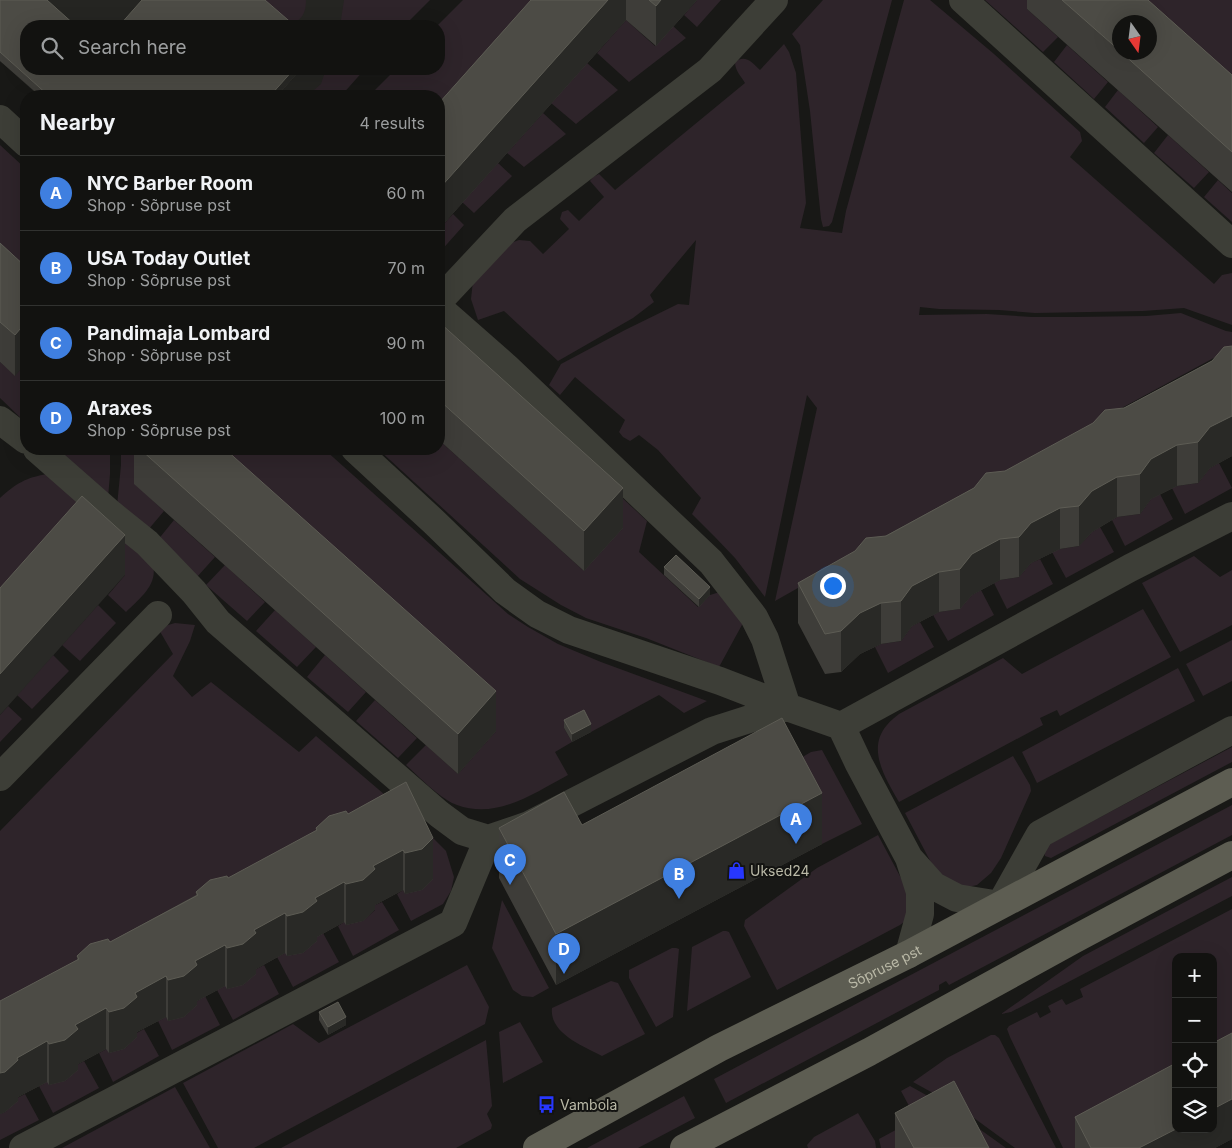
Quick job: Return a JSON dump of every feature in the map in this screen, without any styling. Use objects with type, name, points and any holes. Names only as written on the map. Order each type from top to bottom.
[{"type":"main road","name":"Sõpruse pst","points":[[537,1148],[719,1048],[908,954],[1232,782]]},
{"type":"main road","points":[[684,1148],[869,1052],[1073,940],[1232,856]]},
{"type":"street","points":[[445,295],[515,220],[710,70],[774,0]]},
{"type":"street","points":[[963,0],[1232,244]]},
{"type":"street","points":[[0,119],[20,137]]},
{"type":"street","points":[[445,313],[506,367],[711,562],[754,617],[765,639],[787,707]]},
{"type":"street","points":[[0,420],[20,435]]},
{"type":"street","points":[[44,455],[147,543],[194,592],[218,622],[439,814],[462,831],[488,839],[529,825],[712,731],[787,707]]},
{"type":"street","points":[[361,455],[505,591],[537,614],[570,630],[720,681],[840,726],[858,764],[909,858],[920,892],[920,914],[908,954]]},
{"type":"street","points":[[840,726],[1130,568],[1232,516]]},
{"type":"street","points":[[0,777],[158,615]]},
{"type":"street","points":[[909,858],[934,886],[949,894],[957,898],[1000,905],[1040,834],[1232,730]]},
{"type":"street","points":[[23,1148],[453,923],[488,839]]},
{"type":"shaded area","points":[[0,0],[356,0],[378,20],[20,20],[20,75],[357,75],[344,90],[32,90],[0,61]]},
{"type":"shaded area","points":[[256,0],[306,0],[303,15],[299,20],[284,20]]},
{"type":"shaded area","points":[[344,0],[430,0],[410,20],[341,20]]},
{"type":"shaded area","points":[[463,0],[567,0],[445,136],[445,90],[375,90],[390,75],[445,75],[445,20],[443,20]]},
{"type":"shaded area","points":[[697,0],[721,0],[697,27],[684,15]]},
{"type":"shaded area","points":[[823,0],[892,0],[832,222],[829,226],[823,227],[810,111],[800,45],[792,34]]},
{"type":"shaded area","points":[[904,0],[930,0],[994,54],[1080,132],[1082,141],[1070,157],[1214,284],[1222,275],[1232,273],[1232,325],[1184,308],[1143,311],[1035,313],[920,307],[919,315],[987,314],[1074,317],[1146,316],[1181,313],[1232,332],[1232,348],[984,483],[775,601],[817,408],[807,395],[765,597],[735,558],[692,514],[701,498],[658,450],[639,435],[630,441],[623,437],[619,432],[625,420],[575,377],[560,395],[549,385],[561,364],[678,304],[689,305],[696,240],[650,295],[654,302],[633,318],[558,361],[504,311],[478,320],[471,299],[473,281],[500,247],[519,240],[530,241],[543,254],[569,229],[560,219],[562,212],[568,210],[579,221],[604,197],[590,181],[593,177],[599,174],[615,190],[745,83],[737,71],[735,62],[745,59],[760,70],[784,44],[789,52],[796,73],[806,203],[800,228],[842,233],[846,211]]},
{"type":"shaded area","points":[[985,0],[1035,0],[1027,9],[1058,37],[1043,52]]},
{"type":"shaded area","points":[[1103,0],[1232,0],[1232,116],[1157,30],[1157,15],[1135,15]]},
{"type":"shaded area","points":[[626,20],[655,46],[673,26],[686,38],[629,82],[597,53]]},
{"type":"shaded area","points":[[1067,45],[1108,82],[1094,99],[1054,62]]},
{"type":"shaded area","points":[[587,63],[618,90],[576,124],[551,103]]},
{"type":"shaded area","points":[[324,75],[360,75],[346,90],[314,90],[321,84]]},
{"type":"shaded area","points":[[1118,90],[1158,127],[1144,143],[1105,107]]},
{"type":"shaded area","points":[[543,113],[566,134],[524,167],[507,153]]},
{"type":"shaded area","points":[[1168,135],[1209,172],[1194,188],[1154,153]]},
{"type":"shaded area","points":[[0,145],[20,163],[20,302],[0,284]]},
{"type":"shaded area","points":[[498,163],[512,176],[474,213],[462,202]]},
{"type":"shaded area","points":[[1218,180],[1232,193],[1232,222],[1204,197]]},
{"type":"shaded area","points":[[453,214],[464,225],[445,246],[445,223]]},
{"type":"shaded area","points":[[0,362],[15,375],[20,370],[20,417],[0,398]]},
{"type":"shaded area","points":[[445,445],[584,571],[618,494],[647,521],[639,552],[698,607],[710,595],[723,591],[743,623],[719,667],[646,638],[586,618],[561,605],[520,579],[385,455],[445,455]]},
{"type":"shaded area","points":[[63,455],[110,455],[108,498]]},
{"type":"shaded area","points":[[121,455],[160,455],[134,483],[164,511],[148,530],[117,506]]},
{"type":"shaded area","points":[[187,455],[331,455],[508,614],[558,644],[707,701],[684,713],[659,695],[591,732],[584,718],[564,728],[572,742],[555,752],[568,775],[528,796],[501,807],[472,809],[453,804],[426,784],[406,765],[426,745],[458,774],[496,731]]},
{"type":"shaded area","points":[[1219,463],[1232,488],[1185,514],[1172,488],[1198,483],[1210,468]]},
{"type":"shaded area","points":[[47,474],[153,565],[153,579],[142,597],[126,612],[108,595],[125,575],[0,628],[0,498],[11,488],[22,482]]},
{"type":"shaded area","points":[[1160,494],[1173,519],[1125,546],[1112,520],[1117,517],[1140,514],[1151,499]]},
{"type":"shaded area","points":[[174,520],[215,557],[197,577],[157,541]]},
{"type":"shaded area","points":[[1100,527],[1114,552],[1066,578],[1052,552],[1079,546],[1092,532]]},
{"type":"shaded area","points":[[1194,556],[1220,577],[1232,570],[1232,625],[1180,652],[1142,583]]},
{"type":"shaded area","points":[[1040,559],[1053,584],[1007,609],[994,583],[1000,580],[1019,577],[1031,563]]},
{"type":"shaded area","points":[[225,565],[265,602],[247,621],[206,585]]},
{"type":"shaded area","points":[[981,590],[994,615],[948,641],[933,615],[939,612],[959,609],[972,595]]},
{"type":"shaded area","points":[[98,605],[116,623],[80,661],[62,645]]},
{"type":"shaded area","points":[[1143,609],[1171,657],[1060,716],[1057,710],[1040,718],[1043,725],[899,802],[884,774],[878,754],[881,734],[896,716],[1003,658],[1022,674]]},
{"type":"shaded area","points":[[275,610],[316,647],[297,667],[256,631]]},
{"type":"shaded area","points":[[920,622],[934,647],[888,673],[875,647],[881,644],[901,641],[912,626]]},
{"type":"shaded area","points":[[175,623],[195,625],[190,641],[173,676],[192,697],[211,682],[299,752],[316,736],[419,824],[446,851],[454,877],[451,891],[443,904],[411,921],[397,894],[403,890],[405,894],[433,878],[0,1040],[0,831],[173,654],[158,628]]},
{"type":"shaded area","points":[[1232,640],[1232,681],[1203,696],[1186,664]]},
{"type":"shaded area","points":[[53,655],[69,671],[32,709],[17,695]]},
{"type":"shaded area","points":[[325,655],[366,692],[348,712],[307,677]]},
{"type":"shaded area","points":[[1178,668],[1195,701],[1037,783],[1022,752]]},
{"type":"shaded area","points":[[375,700],[417,738],[398,758],[356,721]]},
{"type":"shaded area","points":[[8,706],[22,719],[0,742],[0,715]]},
{"type":"shaded area","points":[[1232,747],[1232,762],[1051,858],[1045,856],[1044,850],[1046,846]]},
{"type":"shaded area","points":[[822,750],[862,824],[822,844],[782,769],[811,752]]},
{"type":"shaded area","points":[[1013,756],[1030,785],[1031,791],[1001,858],[991,873],[977,885],[963,888],[937,874],[905,813]]},
{"type":"shaded area","points":[[1232,805],[1232,835],[949,985],[946,981],[939,985],[939,990],[726,1103],[714,1079]]},
{"type":"shaded area","points":[[878,835],[912,901],[904,922],[777,990],[744,926],[745,920],[817,868]]},
{"type":"shaded area","points":[[1232,877],[1232,896],[1011,1012],[1001,1014],[1083,956]]},
{"type":"shaded area","points":[[502,900],[549,988],[533,997],[522,996],[513,990],[492,948]]},
{"type":"shaded area","points":[[382,902],[399,930],[353,956],[338,926],[344,922],[363,921],[375,910],[373,906]]},
{"type":"shaded area","points":[[1232,909],[1232,1073],[1217,1081],[1217,953],[1172,953],[1172,1105],[1092,1148],[1063,1148],[1007,1029],[1009,1026],[1037,1012],[1040,1018],[1051,1012],[1048,1006],[1062,999],[1066,1005],[1083,997],[1080,989]]},
{"type":"shaded area","points":[[723,931],[729,932],[751,977],[687,1011],[692,947]]},
{"type":"shaded area","points":[[323,933],[339,962],[293,987],[277,957]]},
{"type":"shaded area","points":[[672,948],[679,949],[673,1017],[656,1027],[629,978],[629,970]]},
{"type":"shaded area","points":[[264,965],[279,994],[233,1020],[217,990]]},
{"type":"shaded area","points":[[467,965],[489,1007],[485,1024],[254,1148],[218,1148],[183,1083],[293,1024],[319,1043]]},
{"type":"shaded area","points":[[611,981],[618,983],[645,1034],[602,1056],[561,1032],[553,1017],[552,1008]]},
{"type":"shaded area","points":[[205,996],[220,1025],[172,1050],[158,1021],[166,1017],[168,1020]]},
{"type":"shaded area","points":[[520,1022],[543,1062],[503,1083],[499,1032]]},
{"type":"shaded area","points":[[144,1029],[159,1056],[113,1082],[99,1053]]},
{"type":"shaded area","points":[[991,1035],[999,1038],[1056,1148],[1015,1148],[963,1110],[913,1082],[947,1058]]},
{"type":"shaded area","points":[[486,1040],[492,1106],[487,1114],[492,1125],[491,1129],[456,1148],[281,1148]]},
{"type":"shaded area","points":[[84,1061],[99,1088],[53,1113],[39,1086]]},
{"type":"shaded area","points":[[910,1086],[953,1110],[1006,1148],[881,1148],[879,1139],[916,1119],[901,1091]]},
{"type":"shaded area","points":[[175,1087],[210,1148],[62,1148]]},
{"type":"shaded area","points":[[25,1094],[39,1120],[0,1140],[0,1114],[5,1112],[17,1098]]},
{"type":"shaded area","points":[[684,1096],[695,1118],[638,1148],[587,1148]]},
{"type":"shaded area","points":[[858,1113],[875,1141],[876,1148],[808,1148],[807,1145],[814,1137]]},
{"type":"building","points":[[0,0],[47,0],[69,20],[20,20],[20,70],[0,52]]},
{"type":"building","points":[[142,0],[265,0],[288,20],[124,20]]},
{"type":"building","points":[[531,0],[608,0],[445,182],[445,96]]},
{"type":"building","points":[[649,0],[661,0],[656,6]]},
{"type":"building","points":[[1062,0],[1148,0],[1232,75],[1232,152],[1130,60],[1157,60],[1157,15],[1112,15],[1112,44]]},
{"type":"building","points":[[26,75],[289,75],[275,90],[42,90]]},
{"type":"building","points":[[0,243],[20,261],[20,329],[15,335],[0,322]]},
{"type":"building","points":[[445,327],[623,488],[584,531],[445,405]]},
{"type":"building","points":[[1232,346],[1232,416],[1210,427],[1198,442],[1177,445],[1151,459],[1140,474],[1117,477],[1092,491],[1079,506],[1060,508],[1031,523],[1019,537],[1000,539],[972,554],[960,569],[939,572],[912,586],[901,601],[881,603],[860,613],[841,631],[825,634],[798,583],[855,551],[866,538],[886,536],[974,488],[986,473],[1005,471],[1093,423],[1105,410],[1124,408],[1212,361],[1224,347]]},
{"type":"building","points":[[147,455],[232,455],[496,691],[458,734]]},
{"type":"building","points":[[82,496],[125,535],[0,674],[0,588]]},
{"type":"building","points":[[676,555],[710,587],[699,599],[664,567]]},
{"type":"building","points":[[584,710],[591,724],[572,734],[564,720]]},
{"type":"building","points":[[782,718],[822,793],[556,934],[499,828],[564,792],[582,825]]},
{"type":"building","points":[[406,782],[433,838],[422,849],[405,853],[403,850],[373,866],[375,869],[363,880],[346,884],[344,882],[315,898],[317,901],[303,912],[287,916],[285,913],[254,930],[256,933],[243,944],[227,948],[225,945],[195,961],[197,965],[184,976],[168,980],[166,976],[135,993],[137,997],[124,1008],[109,1012],[106,1008],[75,1025],[78,1029],[65,1040],[49,1044],[47,1041],[17,1058],[18,1060],[5,1072],[0,1073],[0,1001],[79,959],[77,956],[90,944],[108,939],[110,942],[198,895],[196,892],[210,880],[227,876],[228,878],[317,830],[316,828],[329,816],[346,811],[348,814]]},
{"type":"building","points":[[338,1002],[346,1017],[328,1027],[319,1012]]},
{"type":"building","points":[[1232,1033],[1232,1099],[1217,1107],[1217,1043],[1217,1041]]},
{"type":"building","points":[[1172,1065],[1172,1131],[1139,1148],[1091,1148],[1075,1117]]},
{"type":"building","points":[[954,1081],[989,1148],[914,1148],[895,1113]]},
{"type":"place","name":"NYC Barber Room","points":[[796,844]]},
{"type":"place","name":"Uksed24","points":[[736,870]]},
{"type":"place","name":"Pandimaja Lombard","points":[[510,885]]},
{"type":"place","name":"USA Today Outlet","points":[[679,899]]},
{"type":"place","name":"Araxes","points":[[564,974]]},
{"type":"place","name":"Vambola","points":[[546,1104]]}]
